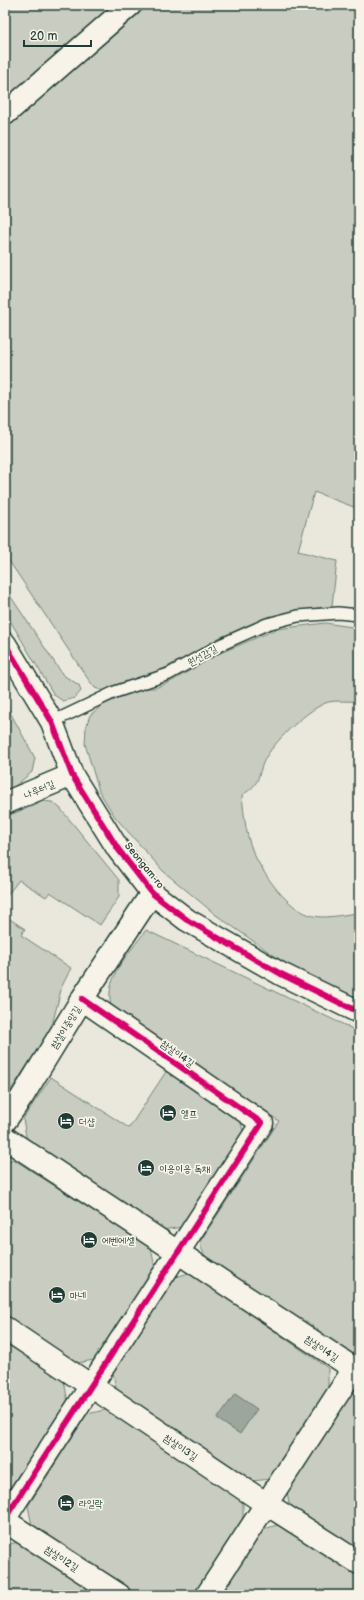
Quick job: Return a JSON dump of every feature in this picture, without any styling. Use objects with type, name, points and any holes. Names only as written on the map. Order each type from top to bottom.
[{"type":"street","points":[[5,114],[130,5]]},
{"type":"street","name":"Seongam-ro","points":[[5,644],[52,722],[72,775],[118,849],[152,892],[188,920],[274,970],[359,1012]]},
{"type":"street","name":"나루터길","points":[[5,803],[72,775]]},
{"type":"street","name":"참살이중앙길","points":[[5,1121],[22,1097],[82,999],[152,892]]},
{"type":"street","name":"참살이4길","points":[[82,999],[262,1123],[178,1253]]},
{"type":"street","name":"참살이4길","points":[[5,1138],[356,1371]]},
{"type":"street","points":[[5,1520],[178,1253]]},
{"type":"street","name":"참살이3길","points":[[5,1328],[265,1503],[359,1563]]},
{"type":"street","points":[[207,1595],[265,1503],[356,1371]]},
{"type":"street","name":"참살이2길","points":[[5,1520],[119,1595]]},
{"type":"lane","name":"원선감길","points":[[52,722],[115,692],[169,674],[220,645],[267,624],[298,616],[338,613],[359,616]]},
{"type":"shaded area","points":[[5,5],[112,5],[5,102]]},
{"type":"shaded area","points":[[149,5],[359,5],[359,509],[314,492],[298,551],[337,561],[332,606],[290,612],[245,627],[157,672],[104,691],[95,688],[88,679],[5,555],[5,129]]},
{"type":"shaded area","points":[[5,588],[63,675],[79,685],[81,691],[75,698],[63,701],[54,695],[5,612]]},
{"type":"shaded area","points":[[325,623],[359,628],[359,701],[328,702],[311,711],[302,718],[271,750],[263,763],[253,787],[242,795],[246,827],[253,851],[260,866],[278,891],[294,906],[310,915],[328,917],[359,913],[359,1004],[289,966],[216,915],[163,871],[115,817],[99,791],[85,744],[86,727],[90,715],[103,705],[141,688],[155,688],[172,681],[218,654],[277,629]]},
{"type":"shaded area","points":[[5,703],[35,758],[32,772],[8,792],[5,791]]},
{"type":"shaded area","points":[[43,801],[52,802],[60,808],[119,880],[119,897],[100,925],[50,892],[46,897],[19,880],[5,898],[5,817]]},
{"type":"shaded area","points":[[5,916],[25,929],[21,935],[71,968],[62,986],[51,1029],[5,1099]]},
{"type":"shaded area","points":[[146,930],[359,1032],[359,1359],[265,1300],[206,1257],[201,1248],[201,1240],[279,1121],[177,1051],[113,1012],[110,1001],[110,989],[113,979],[118,968]]},
{"type":"shaded area","points":[[169,1067],[238,1112],[244,1134],[184,1227],[161,1230],[27,1142],[23,1119],[51,1077],[129,1128]]},
{"type":"shaded area","points":[[13,1159],[151,1248],[155,1268],[94,1360],[77,1363],[5,1316],[5,1162]]},
{"type":"shaded area","points":[[190,1273],[328,1368],[328,1388],[271,1479],[252,1481],[117,1393],[113,1373],[174,1277]]},
{"type":"shaded area","points":[[5,1343],[64,1381],[68,1402],[5,1495]]},
{"type":"shaded area","points":[[359,1392],[359,1553],[290,1510],[287,1491],[350,1394]]},
{"type":"shaded area","points":[[235,1394],[257,1409],[240,1434],[217,1419]]},
{"type":"shaded area","points":[[109,1409],[243,1501],[243,1521],[196,1595],[138,1595],[32,1526],[28,1506],[87,1414]]},
{"type":"shaded area","points":[[280,1524],[359,1572],[359,1595],[220,1595],[261,1530]]},
{"type":"shaded area","points":[[19,1542],[97,1595],[5,1595],[5,1545]]},
{"type":"cycle path","points":[[5,644],[52,722],[72,775],[118,849],[152,893],[187,920],[281,974],[359,1012]]},
{"type":"cycle path","points":[[5,1518],[262,1123],[82,999]]},
{"type":"place","name":"엘프","points":[[168,1113]]},
{"type":"place","name":"더샵","points":[[66,1121]]},
{"type":"place","name":"이응이응 독채","points":[[146,1168]]},
{"type":"place","name":"에벤에셀","points":[[89,1240]]},
{"type":"place","name":"마네","points":[[57,1295]]},
{"type":"place","name":"라일락","points":[[66,1503]]}]
